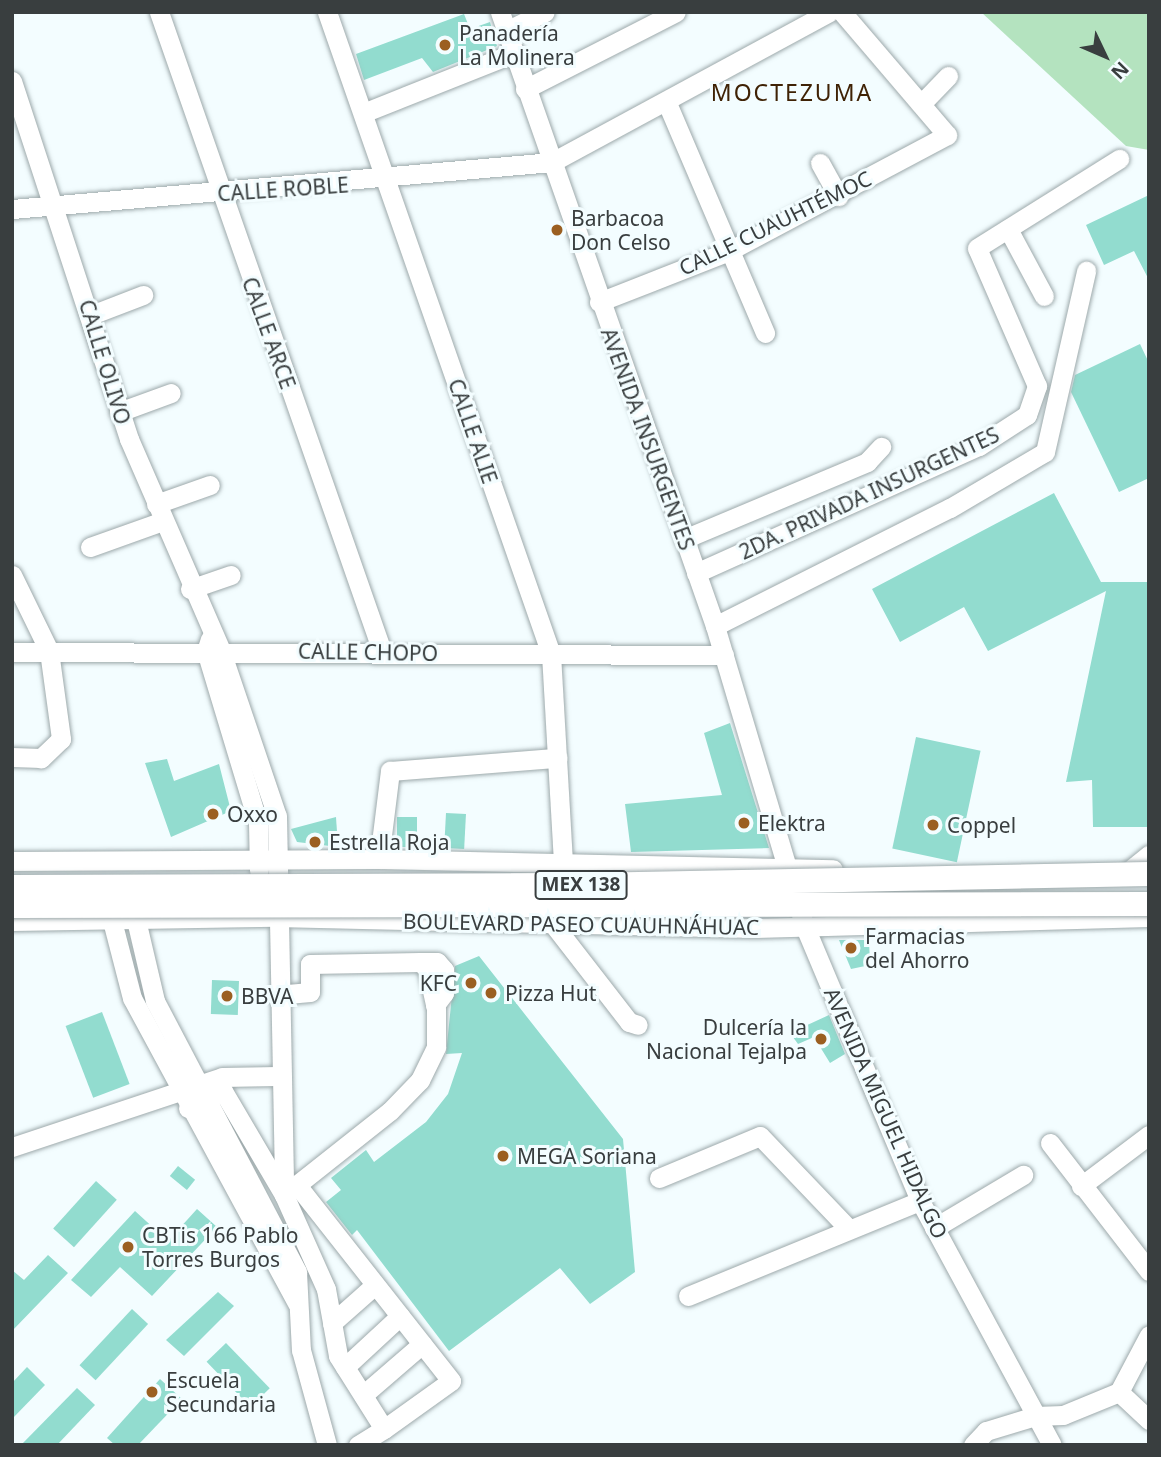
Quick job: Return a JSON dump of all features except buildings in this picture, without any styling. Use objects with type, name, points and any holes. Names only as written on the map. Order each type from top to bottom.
[{"type":"main road","name":"BOULEVARD PASEO CUAUHNÁHUAC","points":[[12,887],[587,885],[1142,872]]},
{"type":"main road","name":"BOULEVARD PASEO CUAUHNÁHUAC","points":[[12,906],[1149,905]]},
{"type":"street","name":"CALLE ARCE","points":[[159,12],[220,194],[383,654]]},
{"type":"street","name":"CALLE ALIE","points":[[327,12],[551,654],[563,861]]},
{"type":"street","points":[[503,22],[545,12]]},
{"type":"street","points":[[525,89],[676,12]]},
{"type":"street","points":[[552,162],[667,103],[829,12]]},
{"type":"street","points":[[842,12],[922,104],[948,76]]},
{"type":"street","name":"AVENIDA INSURGENTES","points":[[503,22],[599,302],[715,626],[786,868]]},
{"type":"street","points":[[363,113],[514,53]]},
{"type":"street","name":"CALLE OLIVO","points":[[12,81],[55,203],[119,412],[213,647],[268,859],[266,917],[276,995],[278,1076],[291,1190]]},
{"type":"street","points":[[667,103],[765,333]]},
{"type":"street","name":"CALLE CUAUHTÉMOC","points":[[599,302],[729,251],[838,196],[947,135],[922,104]]},
{"type":"street","name":"2DA. PRIVADA INSURGENTES","points":[[696,573],[979,446],[1027,415],[1037,386],[977,248],[1119,159]]},
{"type":"street","name":"CALLE ROBLE","points":[[12,209],[55,203],[385,181],[552,162]]},
{"type":"street","points":[[820,163],[838,196]]},
{"type":"street","points":[[1008,229],[1044,296]]},
{"type":"street","points":[[715,626],[950,508],[1045,452],[1086,271]]},
{"type":"street","points":[[91,315],[143,295]]},
{"type":"street","points":[[119,412],[171,393]]},
{"type":"street","points":[[684,539],[867,462],[881,447]]},
{"type":"street","points":[[90,547],[210,485]]},
{"type":"street","points":[[12,575],[49,650],[61,739],[41,758],[12,757]]},
{"type":"street","points":[[190,589],[231,575]]},
{"type":"street","name":"CALLE CHOPO","points":[[12,652],[213,647],[383,654],[724,655]]},
{"type":"street","points":[[379,859],[390,771],[404,765],[557,758]]},
{"type":"street","points":[[1142,872],[1149,855]]},
{"type":"street","name":"MEX 138","points":[[12,861],[108,863],[379,859],[563,861],[688,867],[1142,872]]},
{"type":"street","points":[[129,862],[134,920],[155,1001],[190,1092]]},
{"type":"street","points":[[108,863],[109,921],[132,998],[190,1092],[298,1304],[301,1350],[327,1445]]},
{"type":"street","points":[[687,926],[688,867]]},
{"type":"street","name":"AVENIDA MIGUEL HIDALGO","points":[[786,868],[805,927],[920,1201],[1052,1445]]},
{"type":"street","points":[[843,869],[843,925]]},
{"type":"street","points":[[805,927],[814,901],[843,901]]},
{"type":"street","name":"BOULEVARD PASEO CUAUHNÁHUAC","points":[[12,921],[266,917],[805,927],[1149,917]]},
{"type":"street","points":[[553,924],[629,1022],[638,1024]]},
{"type":"street","points":[[276,995],[310,992],[310,964],[420,962],[435,1005],[436,1047],[420,1080],[291,1190]]},
{"type":"street","points":[[12,1147],[190,1092],[222,1077],[278,1076]]},
{"type":"street","points":[[190,1092],[223,1091],[291,1190],[400,1316],[451,1381],[358,1445]]},
{"type":"street","points":[[1081,1186],[1149,1135]]},
{"type":"street","points":[[659,1178],[760,1136],[849,1229]]},
{"type":"street","points":[[1050,1143],[1149,1271]]},
{"type":"street","points":[[934,1228],[1023,1175]]},
{"type":"street","points":[[291,1190],[318,1268],[345,1367],[384,1429]]},
{"type":"street","points":[[688,1296],[920,1201]]},
{"type":"street","points":[[332,1323],[374,1285]]},
{"type":"street","points":[[345,1367],[400,1316]]},
{"type":"street","points":[[973,1445],[986,1431],[1035,1416],[1063,1415],[1119,1392],[1149,1335]]},
{"type":"street","points":[[363,1395],[422,1344]]},
{"type":"street","points":[[1119,1392],[1149,1420]]},
{"type":"green space","points":[[981,12],[1149,12],[1149,150],[1126,146]]},
{"type":"place","name":"Panadería La Molinera","points":[[445,45]]},
{"type":"place","name":"Barbacoa Don Celso","points":[[557,230]]},
{"type":"place","name":"Oxxo","points":[[213,814]]},
{"type":"place","name":"Elektra","points":[[744,823]]},
{"type":"place","name":"Coppel","points":[[933,825]]},
{"type":"place","name":"Estrella Roja","points":[[315,842]]},
{"type":"place","name":"Farmacias del Ahorro","points":[[851,948]]},
{"type":"place","name":"KFC","points":[[471,983]]},
{"type":"place","name":"Pizza Hut","points":[[491,993]]},
{"type":"place","name":"BBVA","points":[[227,996]]},
{"type":"place","name":"Dulcería la Nacional Tejalpa","points":[[821,1039]]},
{"type":"place","name":"MEGA Soriana","points":[[503,1156]]},
{"type":"place","name":"CBTis 166 Pablo Torres Burgos","points":[[128,1247]]},
{"type":"place","name":"Escuela Secundaria","points":[[152,1392]]},
{"type":"district","name":"MOCTEZUMA","points":[[792,92]]}]
